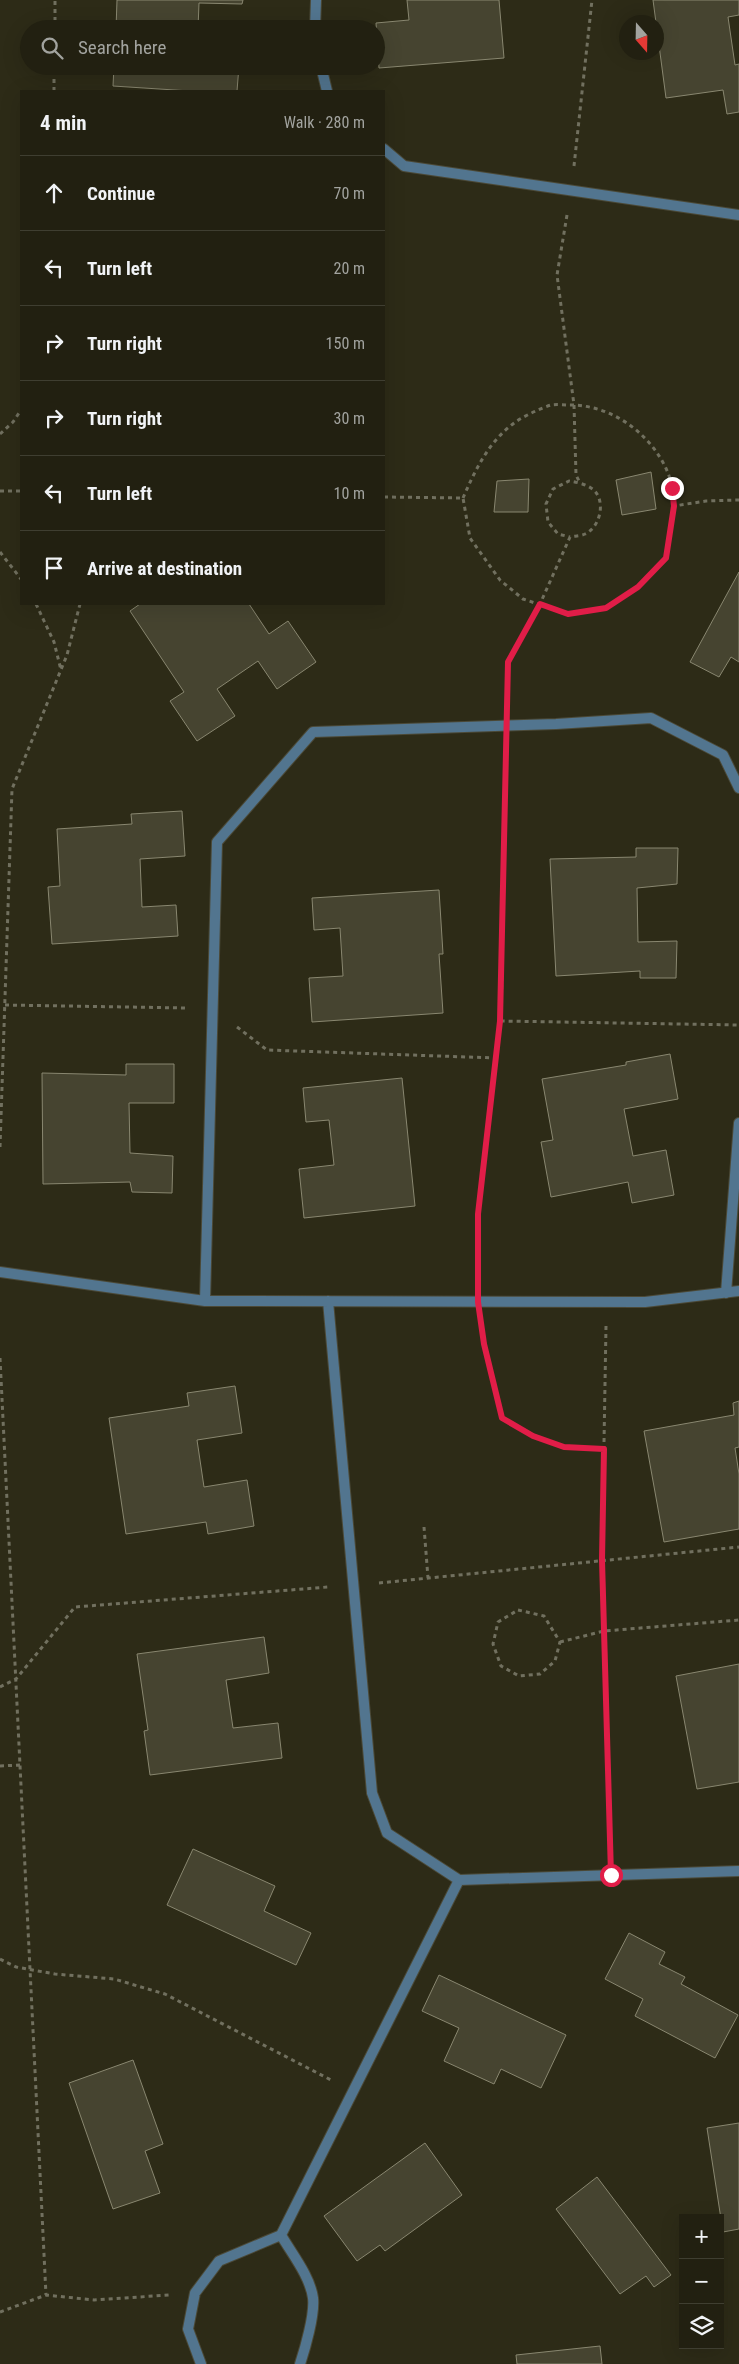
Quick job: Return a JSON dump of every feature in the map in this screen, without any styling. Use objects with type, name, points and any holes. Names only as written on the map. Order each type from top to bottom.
[{"type":"lane","points":[[315,20],[316,0]]},
{"type":"lane","points":[[323,75],[327,90]]},
{"type":"lane","points":[[385,150],[404,166],[739,215]]},
{"type":"lane","points":[[205,1301],[217,842],[313,732],[506,726],[652,718],[723,755],[739,788]]},
{"type":"lane","points":[[726,1293],[739,1123]]},
{"type":"lane","points":[[0,1272],[205,1301],[645,1302],[739,1291]]},
{"type":"lane","points":[[328,1301],[372,1792],[387,1834],[459,1880],[739,1871]]},
{"type":"lane","points":[[201,2364],[188,2329],[195,2292],[219,2261],[281,2235],[459,1880]]},
{"type":"lane","points":[[281,2235],[304,2273],[313,2299],[306,2344],[300,2364]]},
{"type":"path","points":[[55,0],[55,20]]},
{"type":"path","points":[[581,483],[576,476],[574,405],[557,275],[572,190],[592,0]]},
{"type":"path","points":[[54,75],[54,90]]},
{"type":"path","points":[[553,405],[574,405],[582,405],[606,412],[630,426],[649,442],[662,460],[669,475],[674,506],[666,558],[638,587],[606,608],[568,614],[523,599],[500,580],[470,538],[463,498],[490,446],[519,420],[553,405]]},
{"type":"path","points":[[0,434],[13,422],[20,412]]},
{"type":"path","points":[[569,481],[593,488],[599,498],[600,512],[597,524],[586,534],[570,537],[558,534],[548,522],[546,504],[553,489],[569,481]]},
{"type":"path","points":[[0,490],[20,491]]},
{"type":"path","points":[[385,497],[463,498]]},
{"type":"path","points":[[674,506],[706,501],[739,500]]},
{"type":"path","points":[[570,537],[540,604],[508,662],[500,1021],[478,1214],[478,1302],[484,1344],[502,1418],[533,1436],[564,1447],[604,1449]]},
{"type":"path","points":[[0,552],[20,578]]},
{"type":"path","points":[[36,605],[54,642],[61,670]]},
{"type":"path","points":[[0,1148],[12,789],[61,670],[80,605]]},
{"type":"path","points":[[5,1005],[212,1008],[267,1050],[496,1058]]},
{"type":"path","points":[[500,1021],[739,1026]]},
{"type":"path","points":[[606,1302],[604,1632],[611,1875]]},
{"type":"path","points":[[0,1358],[46,2295]]},
{"type":"path","points":[[424,1527],[428,1578]]},
{"type":"path","points":[[518,1610],[544,1616],[560,1642],[555,1661],[540,1674],[519,1676],[501,1666],[493,1644],[498,1622],[518,1610]]},
{"type":"path","points":[[560,1642],[604,1632],[739,1620]]},
{"type":"path","points":[[0,1766],[20,1765]]},
{"type":"path","points":[[0,1959],[16,1967],[30,1970],[114,1979],[165,1994],[354,2092]]},
{"type":"path","points":[[0,2312],[46,2295],[94,2300],[195,2292]]},
{"type":"building","points":[[117,0],[243,0],[242,4],[199,3],[198,20],[116,20]]},
{"type":"building","points":[[407,0],[499,0],[504,58],[385,68],[385,22],[409,20]]},
{"type":"building","points":[[653,0],[739,0],[739,15],[728,17],[735,65],[739,64],[739,112],[727,114],[723,90],[666,98],[661,60],[664,60],[664,15],[655,15]]},
{"type":"building","points":[[114,75],[238,75],[237,90],[175,90],[113,86]]},
{"type":"building","points":[[651,472],[656,509],[622,515],[616,480]]},
{"type":"building","points":[[529,479],[528,512],[494,512],[497,481]]},
{"type":"building","points":[[739,572],[739,662],[731,657],[719,677],[690,662]]},
{"type":"building","points":[[139,605],[250,605],[269,634],[288,621],[316,662],[277,689],[258,661],[217,689],[235,716],[197,741],[170,701],[184,692],[130,611]]},
{"type":"building","points":[[182,811],[185,856],[140,859],[142,907],[176,905],[178,936],[52,944],[48,887],[60,886],[57,829],[132,824],[131,814]]},
{"type":"building","points":[[636,848],[678,848],[677,884],[637,888],[638,942],[677,941],[676,978],[640,978],[640,971],[556,976],[550,859],[636,857]]},
{"type":"building","points":[[439,890],[443,954],[439,954],[443,1013],[312,1022],[309,978],[343,976],[340,928],[314,930],[312,898]]},
{"type":"building","points":[[670,1054],[678,1099],[624,1109],[633,1156],[666,1150],[674,1195],[632,1203],[628,1182],[551,1197],[541,1142],[553,1140],[542,1079],[626,1065],[626,1062]]},
{"type":"building","points":[[126,1064],[174,1064],[174,1103],[129,1103],[130,1153],[173,1156],[172,1193],[132,1192],[130,1182],[43,1184],[42,1073],[126,1075]]},
{"type":"building","points":[[402,1078],[415,1206],[304,1218],[299,1169],[334,1165],[329,1120],[306,1122],[303,1088]]},
{"type":"building","points":[[235,1386],[242,1433],[197,1440],[204,1487],[247,1480],[254,1526],[208,1534],[206,1522],[126,1534],[109,1418],[189,1406],[187,1393]]},
{"type":"building","points":[[739,1401],[739,1447],[735,1448],[739,1474],[739,1529],[664,1542],[644,1431],[734,1415],[733,1403]]},
{"type":"building","points":[[264,1637],[269,1673],[226,1680],[233,1728],[278,1723],[282,1758],[150,1775],[144,1731],[148,1730],[137,1654]]},
{"type":"building","points":[[739,1664],[739,1782],[697,1789],[676,1676]]},
{"type":"building","points":[[193,1849],[275,1886],[264,1911],[311,1933],[296,1965],[167,1905]]},
{"type":"building","points":[[629,1933],[665,1952],[659,1964],[685,1977],[681,1984],[738,2015],[715,2058],[635,2016],[643,1999],[605,1979]]},
{"type":"building","points":[[439,1975],[566,2035],[541,2088],[501,2069],[494,2084],[444,2061],[459,2028],[422,2011]]},
{"type":"building","points":[[133,2060],[163,2144],[145,2151],[160,2193],[113,2209],[69,2083]]},
{"type":"building","points":[[739,2123],[739,2229],[724,2232],[724,2214],[720,2214],[707,2128]]},
{"type":"building","points":[[425,2143],[462,2195],[385,2251],[380,2245],[357,2261],[324,2216]]},
{"type":"building","points":[[597,2177],[671,2275],[654,2287],[646,2276],[620,2294],[556,2209]]},
{"type":"building","points":[[600,2346],[602,2364],[517,2364],[516,2355]]},
{"type":"route","points":[[611,1875],[602,1560],[604,1449],[564,1447],[533,1436],[502,1418],[484,1344],[478,1302],[478,1214],[500,1021],[508,662],[540,604],[568,614],[606,608],[638,587],[666,558],[674,506],[672,488]]}]
